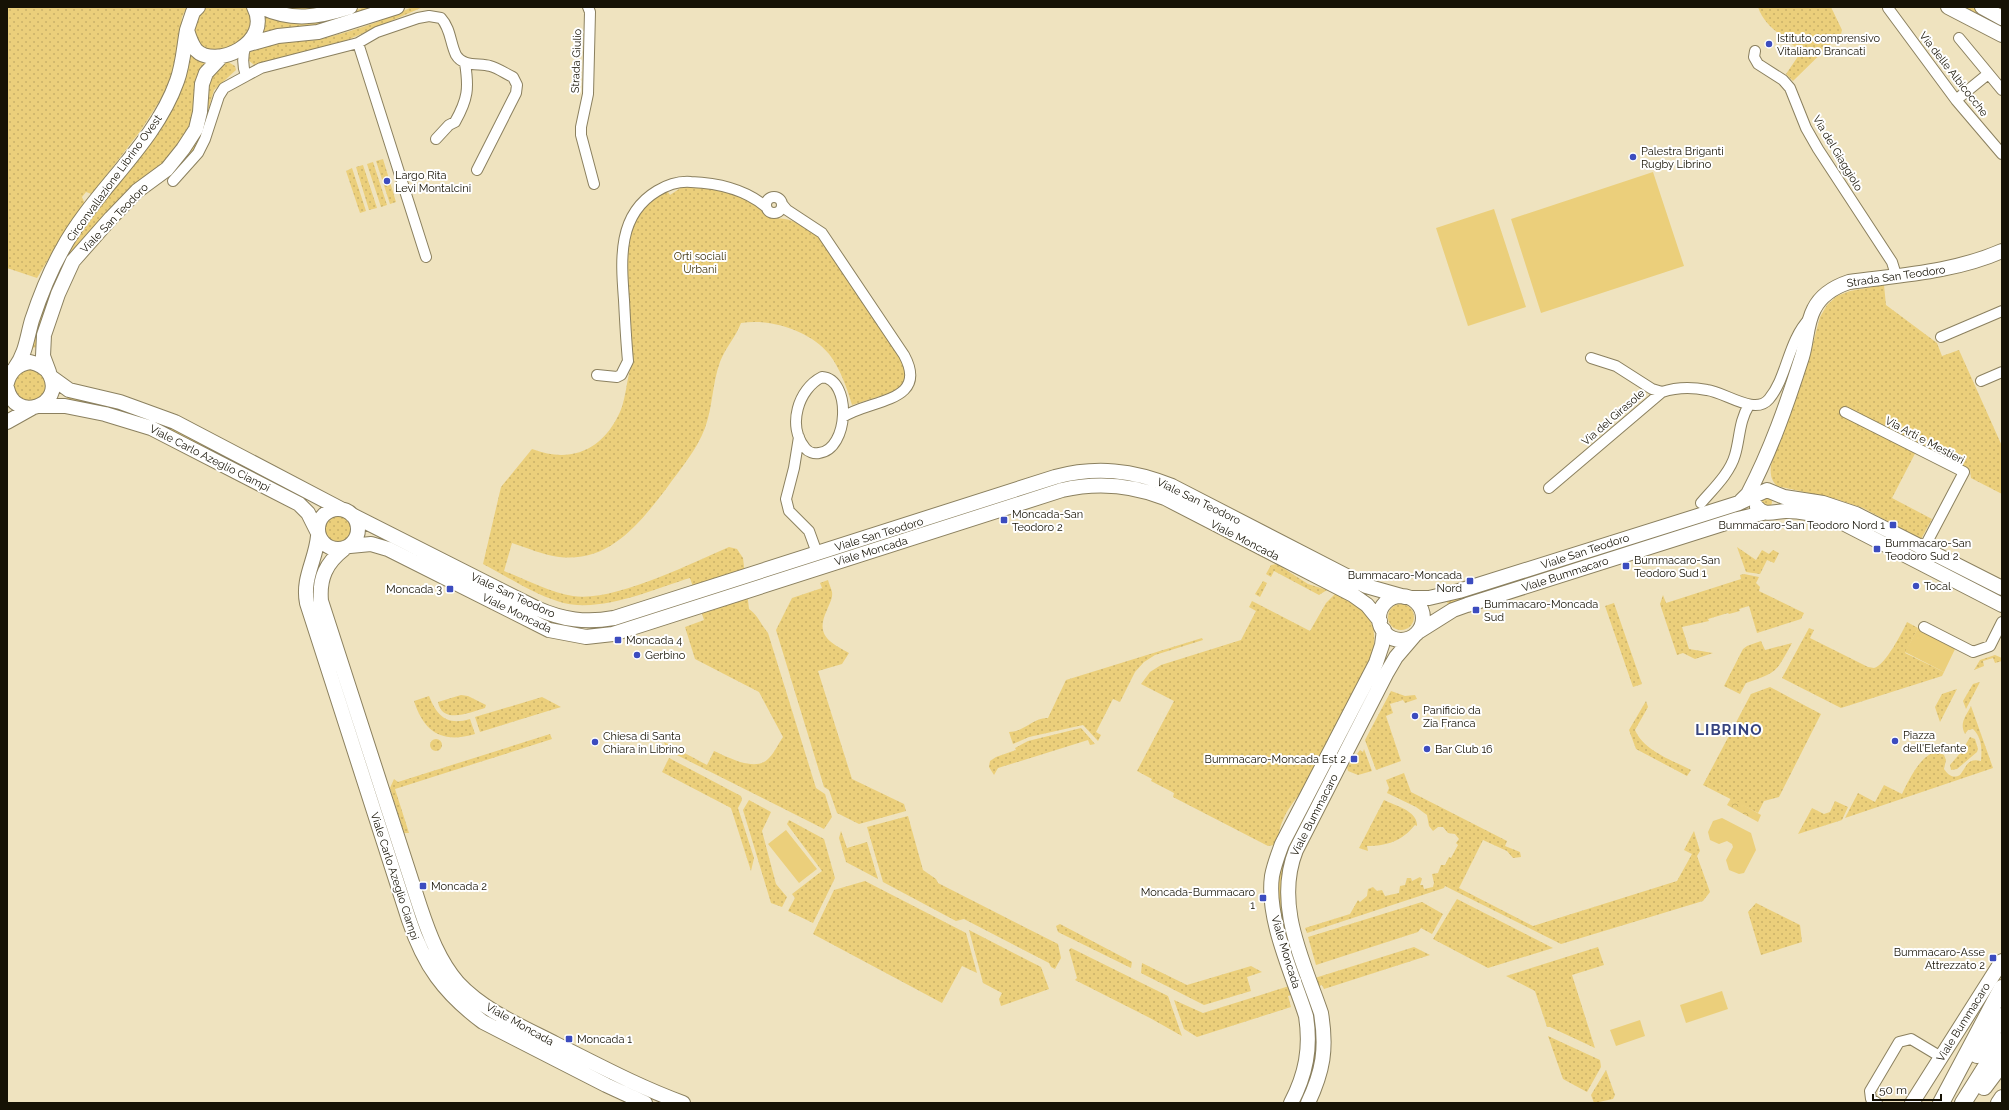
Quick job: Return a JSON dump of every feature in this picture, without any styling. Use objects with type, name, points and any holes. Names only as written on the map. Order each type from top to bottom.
[{"type":"main road","name":"Circonvallazione Librino Ovest","points":[[15,368],[23,355],[43,289],[62,249],[83,217],[154,127],[167,103],[178,79],[187,30],[192,12],[198,7]]},
{"type":"main road","points":[[248,44],[254,38],[258,24],[258,15],[254,7]]},
{"type":"main road","points":[[261,7],[291,16],[315,17],[350,7]]},
{"type":"main road","points":[[187,30],[197,50],[207,56],[224,55],[248,44],[278,36],[318,32],[397,7]]},
{"type":"main road","points":[[1948,7],[2002,35]]},
{"type":"main road","points":[[1982,7],[2002,18]]},
{"type":"main road","name":"Viale San Teodoro","points":[[224,55],[206,73],[202,84],[200,112],[196,129],[184,149],[167,169],[138,191],[111,218],[71,266],[58,294],[44,335],[43,356],[50,375],[69,390],[120,402],[175,422],[346,512],[536,608],[565,619],[589,621],[614,618],[1055,477],[1076,472],[1105,470],[1141,475],[1172,486],[1362,583],[1408,597],[1445,595],[1739,503],[1766,493]]},
{"type":"main road","name":"Strada San Teodoro","points":[[1766,461],[1782,419],[1804,352],[1810,318],[1820,300],[1826,293],[1840,285],[1896,275],[1955,268],[1973,263],[2002,251]]},
{"type":"main road","points":[[7,422],[36,407],[50,396],[53,387],[50,375],[36,363],[25,363],[15,368],[9,375],[7,390],[16,403],[24,407],[36,407]]},
{"type":"main road","name":"Viale Carlo Azeglio Ciampi","points":[[36,407],[65,406],[130,421],[171,437],[299,504],[308,513],[318,534],[316,553],[306,577],[305,592],[310,616],[409,920],[420,949],[429,967],[448,992],[466,1010],[483,1022],[606,1086],[645,1103]]},
{"type":"main road","points":[[1739,503],[1748,494],[1766,461]]},
{"type":"main road","points":[[1766,461],[1764,475],[1766,493]]},
{"type":"main road","points":[[1758,474],[1766,493],[1778,499],[1778,505],[1768,513],[1756,507],[1755,500],[1766,493],[1837,506],[1878,524],[2002,588]]},
{"type":"main road","name":"Viale Moncada","points":[[684,1103],[613,1073],[492,1010],[459,984],[442,961],[429,934],[321,601],[320,581],[329,562],[347,547],[371,544],[388,549],[540,626],[576,636],[596,637],[613,634],[1062,490],[1104,485],[1134,488],[1165,498],[1353,595],[1367,605],[1382,626],[1382,645],[1376,663],[1282,844],[1276,859],[1272,876],[1272,908],[1288,963],[1306,1016],[1309,1044],[1308,1059],[1303,1076],[1291,1103]]},
{"type":"main road","points":[[329,511],[346,512],[358,525],[358,531],[354,542],[347,547],[329,548],[321,541],[318,534],[318,525],[324,515],[329,511]]},
{"type":"main road","name":"Viale Bummacaro","points":[[1308,1103],[1320,1076],[1324,1058],[1324,1028],[1288,906],[1288,876],[1291,862],[1390,667],[1416,634],[1453,610],[1738,519],[1768,513],[1808,512],[1837,520],[2002,605]]},
{"type":"main road","points":[[817,553],[822,567]]},
{"type":"main road","points":[[785,564],[789,577]]},
{"type":"main road","points":[[306,577],[314,575],[320,581]]},
{"type":"main road","points":[[1353,595],[1363,592],[1362,583]]},
{"type":"main road","points":[[1445,595],[1442,599],[1442,605],[1446,609],[1453,610]]},
{"type":"main road","points":[[1408,597],[1415,601],[1422,610],[1423,622],[1416,634],[1403,639],[1398,639],[1392,637],[1382,626],[1381,609],[1388,600],[1408,597]]},
{"type":"main road","points":[[1376,663],[1383,660],[1388,663],[1390,667]]},
{"type":"main road","name":"Viale Bummacaro","points":[[1912,1103],[2002,961]]},
{"type":"main road","points":[[1942,1103],[2002,988]]},
{"type":"main road","points":[[1947,1103],[2002,1016]]},
{"type":"main road","points":[[1963,1103],[2002,1041]]},
{"type":"main road","points":[[1973,1103],[2002,1062]]},
{"type":"main road","points":[[1998,1103],[2002,1097]]},
{"type":"street","name":"Strada Giulio","points":[[588,7],[590,12],[588,94],[581,127],[581,135],[594,184]]},
{"type":"street","name":"Via delle Albicocche","points":[[1888,8],[1956,100],[2002,154]]},
{"type":"street","points":[[173,181],[198,153],[205,139],[219,96],[224,88],[244,72],[358,43],[377,32],[418,18],[436,16],[446,23],[456,54],[465,63],[468,85],[467,97],[455,122],[449,125],[436,139]]},
{"type":"street","points":[[1959,38],[2002,90]]},
{"type":"street","points":[[358,43],[426,257]]},
{"type":"street","points":[[244,72],[243,52],[248,44]]},
{"type":"street","name":"Via del Giaggiolo","points":[[1755,51],[1756,61],[1783,80],[1790,88],[1806,128],[1892,262],[1896,275]]},
{"type":"street","points":[[224,55],[244,72]]},
{"type":"street","points":[[465,63],[491,66],[513,77],[517,85],[516,93],[477,170]]},
{"type":"street","points":[[1956,100],[1988,74]]},
{"type":"street","points":[[596,375],[616,377],[621,375],[628,361],[621,262],[626,228],[638,207],[650,195],[663,188],[684,182],[707,182],[767,202],[778,198],[782,204],[797,217],[813,226],[832,246],[904,355],[910,367],[909,383],[901,395],[862,408],[843,417]]},
{"type":"street","points":[[767,202],[770,213],[797,217]]},
{"type":"street","points":[[774,214],[779,212],[782,204]]},
{"type":"street","points":[[1941,337],[2002,311]]},
{"type":"street","points":[[1701,503],[1727,471],[1735,456],[1741,421],[1749,405],[1759,405],[1768,401],[1775,390],[1800,328],[1810,318]]},
{"type":"street","points":[[1591,358],[1616,366],[1652,389],[1662,392]]},
{"type":"street","points":[[1981,381],[2002,372]]},
{"type":"street","points":[[794,468],[801,459],[812,453],[823,452],[834,443],[840,433],[843,417],[842,404],[836,384],[833,380],[822,377],[812,382],[805,391],[798,407],[799,436],[794,468],[786,500],[787,506],[793,516],[809,531],[817,553]]},
{"type":"street","name":"Via del Girasole","points":[[1549,488],[1662,392],[1686,388],[1708,390],[1749,405]]},
{"type":"street","points":[[842,404],[849,408],[862,408]]},
{"type":"street","name":"Via Arti e Mestieri","points":[[1845,412],[1964,472],[1924,548]]},
{"type":"street","points":[[799,436],[806,450],[812,453]]},
{"type":"street","points":[[1924,627],[1973,652],[1990,646],[2002,622]]},
{"type":"street","points":[[1877,1103],[1871,1098],[1870,1091],[1899,1042],[1911,1039],[1941,1057]]},
{"type":"green space","points":[[7,7],[187,7],[182,17],[178,53],[166,91],[141,130],[92,194],[86,192],[82,197],[85,204],[67,228],[37,278],[7,268]]},
{"type":"green space","points":[[207,7],[248,7],[254,19],[247,39],[222,51],[202,48],[193,31],[196,18]]},
{"type":"green space","points":[[276,7],[324,7],[310,11]]},
{"type":"green space","points":[[365,7],[382,7],[317,26],[277,29],[263,34],[264,17],[325,20]]},
{"type":"green space","points":[[412,7],[423,7],[345,41],[254,65],[246,58],[258,47],[267,44],[315,40],[352,31]]},
{"type":"green space","points":[[1758,7],[1831,7],[1842,30],[1841,34],[1793,81],[1786,74],[1799,55],[1799,51],[1765,21]]},
{"type":"green space","points":[[1959,7],[1971,7],[2002,23],[2002,30]]},
{"type":"green space","points":[[189,53],[209,61],[198,72],[195,110],[191,126],[171,157],[99,224],[37,347],[32,348],[43,303],[67,251],[123,173]]},
{"type":"green space","points":[[228,62],[235,66],[236,70],[214,90],[197,148],[169,172],[179,163],[208,78],[223,64]]},
{"type":"green space","points":[[383,159],[396,202],[390,204],[376,161]]},
{"type":"green space","points":[[373,162],[387,205],[381,207],[367,164]]},
{"type":"green space","points":[[363,165],[377,208],[369,210],[356,167]]},
{"type":"green space","points":[[352,168],[366,211],[360,213],[346,171]]},
{"type":"green space","points":[[1653,172],[1684,266],[1541,313],[1511,219]]},
{"type":"green space","name":"Orti sociali Urbani","points":[[682,187],[713,189],[733,193],[752,201],[771,218],[786,219],[798,223],[822,239],[903,363],[906,377],[899,390],[852,405],[837,365],[821,346],[801,333],[789,328],[765,322],[741,323],[717,370],[708,420],[698,444],[666,489],[645,515],[621,538],[608,547],[593,554],[577,557],[559,557],[512,543],[504,571],[556,592],[573,596],[590,596],[630,588],[673,572],[729,547],[737,549],[743,558],[749,609],[755,614],[768,633],[816,788],[825,794],[832,817],[824,829],[667,750],[664,742],[707,765],[714,751],[734,760],[757,764],[769,758],[783,737],[759,692],[695,659],[685,627],[704,620],[690,578],[607,603],[573,605],[538,594],[483,564],[501,487],[532,449],[560,455],[572,454],[584,450],[605,436],[620,412],[633,361],[626,275],[626,257],[631,229],[644,208],[654,198],[666,192],[670,195]]},
{"type":"green space","points":[[1494,209],[1526,307],[1468,326],[1436,228]]},
{"type":"green space","points":[[1884,285],[1886,305],[1937,343],[1942,356],[1959,350],[2002,446],[2002,494],[1971,478],[1970,470],[1920,444],[1892,498],[1932,519],[1921,539],[1863,508],[1836,499],[1777,486],[1772,479],[1771,474],[1771,465],[1806,369],[1820,317],[1827,305],[1837,296],[1850,291]]},
{"type":"green space","points":[[36,368],[47,381],[45,395],[33,402],[19,399],[12,387],[19,371]]},
{"type":"green space","points":[[68,396],[108,404],[155,418],[291,491],[290,492],[66,400]]},
{"type":"green space","points":[[1765,497],[1769,497],[1771,498],[1771,506],[1765,507],[1762,504],[1762,500]]},
{"type":"green space","points":[[1736,510],[1736,514],[1451,605],[1447,603],[1448,600]]},
{"type":"green space","points":[[338,515],[348,519],[352,529],[348,539],[338,543],[328,539],[324,529],[328,519]]},
{"type":"green space","points":[[1737,547],[1756,560],[1762,550],[1769,554],[1773,550],[1779,553],[1774,563],[1767,560],[1760,574],[1746,572]]},
{"type":"green space","points":[[1277,564],[1308,584],[1327,590],[1319,595],[1274,571],[1271,577],[1266,574],[1271,565]]},
{"type":"green space","points":[[1744,574],[1759,577],[1756,583],[1760,587],[1759,591],[1804,613],[1801,619],[1757,633],[1749,606],[1739,609],[1740,611],[1708,619],[1709,621],[1682,627],[1689,649],[1713,653],[1695,659],[1683,653],[1677,655],[1660,604],[1663,595],[1666,603],[1741,579],[1740,575]]},
{"type":"green space","points":[[828,580],[832,590],[832,595],[824,619],[823,632],[830,641],[849,653],[842,664],[818,671],[852,779],[904,804],[906,811],[859,824],[837,813],[829,790],[824,787],[776,630],[792,598],[822,588],[820,583]]},
{"type":"green space","points":[[1263,581],[1267,583],[1260,597],[1255,594]]},
{"type":"green space","points":[[1335,594],[1353,604],[1367,616],[1374,632],[1372,654],[1301,793],[1286,813],[1274,845],[1268,846],[1173,797],[1174,793],[1151,781],[1152,779],[1137,771],[1174,701],[1141,684],[1150,672],[1161,665],[1241,640],[1256,611],[1249,607],[1252,601],[1310,631],[1326,603]]},
{"type":"green space","points":[[1614,603],[1642,684],[1633,687],[1605,606]]},
{"type":"green space","points":[[1401,604],[1411,607],[1414,617],[1411,627],[1401,630],[1391,627],[1388,617],[1391,607]]},
{"type":"green space","points":[[1907,622],[1918,628],[1905,653],[1944,672],[1942,676],[1841,708],[1782,678],[1809,628],[1814,630],[1810,638],[1868,667],[1874,668],[1878,666],[1888,655]]},
{"type":"green space","points":[[1918,628],[1956,647],[1944,672],[1905,652]]},
{"type":"green space","points":[[1202,638],[1203,640],[1155,655],[1144,662],[1135,672],[1120,702],[1113,699],[1096,732],[1101,735],[1098,741],[1083,725],[1029,737],[1013,744],[1009,732],[1019,730],[1043,718],[1048,718],[1066,680]]},
{"type":"green space","points":[[1761,641],[1765,650],[1792,643],[1783,660],[1775,670],[1746,683],[1740,694],[1724,686],[1743,649]]},
{"type":"green space","points":[[1995,655],[2002,658],[2002,661],[1995,663],[1993,658],[1983,661],[1984,666],[1974,670],[1980,660]]},
{"type":"green space","points":[[1383,663],[1289,854],[1298,960],[1293,962],[1280,924],[1277,897],[1280,862],[1381,664]]},
{"type":"green space","points":[[1980,682],[1966,709],[1963,701],[1973,684]]},
{"type":"green space","points":[[1770,687],[1821,714],[1779,797],[1764,801],[1758,813],[1703,785],[1751,694]]},
{"type":"green space","points":[[1957,689],[1940,722],[1935,707],[1942,694]]},
{"type":"green space","points":[[1391,691],[1405,696],[1415,695],[1417,699],[1405,703],[1403,700],[1390,704],[1393,713],[1386,716],[1401,761],[1376,770],[1365,740]]},
{"type":"green space","points":[[461,695],[468,696],[486,705],[485,708],[458,715],[445,713],[441,709],[438,702]]},
{"type":"green space","points":[[429,696],[439,714],[444,718],[455,721],[470,719],[475,734],[463,737],[444,736],[429,728],[418,712],[414,701]]},
{"type":"green space","points":[[542,697],[561,707],[480,732],[475,717]]},
{"type":"green space","points":[[1646,701],[1648,707],[1635,730],[1645,744],[1659,754],[1691,770],[1687,776],[1636,749],[1629,730]]},
{"type":"green space","points":[[1971,706],[1993,768],[1845,818],[1858,793],[1875,802],[1884,785],[1902,794],[1913,773],[1930,754],[1937,753],[1944,755],[1946,760],[1944,769],[1949,775],[1953,776],[1960,775],[1970,762],[1976,760],[1981,761],[1980,740],[1976,732],[1973,729],[1968,730],[1965,734],[1963,730],[1964,720]]},
{"type":"green space","points":[[1081,728],[1095,744],[1090,745],[1088,740],[998,768],[994,775],[989,767],[990,761],[996,757],[1016,750],[1015,748],[1028,741]]},
{"type":"green space","points":[[550,734],[552,739],[395,789],[409,833],[404,833],[390,788],[394,779],[398,782]]},
{"type":"green space","points":[[1970,737],[1975,739],[1978,749],[1977,752],[1957,769],[1951,770],[1950,765],[1962,751]]},
{"type":"green space","points":[[434,739],[438,739],[442,745],[438,751],[434,751],[430,747],[430,743]]},
{"type":"green space","points":[[1364,749],[1372,771],[1358,775],[1348,771],[1347,767],[1360,750],[1363,752]]},
{"type":"green space","points":[[669,758],[741,796],[742,800],[738,808],[754,858],[751,871],[731,808],[662,772]]},
{"type":"green space","points":[[1404,773],[1411,792],[1507,841],[1505,846],[1520,852],[1521,857],[1513,858],[1507,851],[1483,840],[1459,888],[1533,926],[1677,881],[1692,854],[1684,850],[1694,831],[1700,851],[1697,856],[1710,892],[1703,901],[1561,944],[1445,886],[1444,888],[1307,933],[1305,928],[1350,914],[1358,900],[1360,902],[1367,896],[1368,889],[1373,887],[1377,891],[1382,890],[1385,896],[1399,893],[1400,886],[1405,885],[1407,878],[1411,878],[1412,881],[1420,877],[1422,879],[1420,885],[1423,885],[1424,889],[1433,887],[1434,883],[1432,874],[1438,873],[1441,865],[1445,865],[1449,857],[1451,858],[1458,845],[1456,843],[1459,839],[1455,834],[1448,833],[1443,827],[1438,827],[1433,831],[1429,826],[1427,815],[1416,807],[1387,793],[1389,788],[1386,780]]},
{"type":"green space","points":[[1731,798],[1761,815],[1758,822],[1727,805]]},
{"type":"green space","points":[[749,800],[771,812],[762,831],[776,884],[787,897],[782,907],[771,903],[743,810]]},
{"type":"green space","points":[[1384,800],[1400,807],[1414,816],[1417,826],[1415,825],[1405,835],[1394,842],[1367,846],[1368,851],[1359,848]]},
{"type":"green space","points":[[1835,801],[1848,807],[1842,820],[1798,834],[1812,808],[1824,814],[1830,812]]},
{"type":"green space","points":[[908,816],[923,870],[936,879],[938,883],[1058,944],[1061,958],[1055,969],[1051,967],[1049,963],[964,919],[956,921],[883,882],[867,827]]},
{"type":"green space","points":[[1722,818],[1751,833],[1756,850],[1744,873],[1739,874],[1729,870],[1726,860],[1733,847],[1732,844],[1727,841],[1719,844],[1710,840],[1708,832],[1713,821]]},
{"type":"green space","points":[[789,820],[824,839],[835,878],[813,923],[788,911],[795,898],[792,894],[822,871],[787,824]]},
{"type":"green space","points":[[786,830],[817,869],[799,883],[768,844]]},
{"type":"green space","points":[[841,831],[847,848],[867,842],[878,879],[846,862],[839,838]]},
{"type":"green space","points":[[865,881],[966,933],[977,973],[962,966],[942,1003],[813,934],[834,890]]},
{"type":"green space","points":[[1457,899],[1553,948],[1488,968],[1433,939]]},
{"type":"green space","points":[[1422,902],[1443,914],[1432,934],[1421,928],[1418,932],[1316,965],[1308,937]]},
{"type":"green space","points":[[1756,903],[1800,925],[1802,942],[1761,955],[1748,912]]},
{"type":"green space","points":[[1060,924],[1132,962],[1131,968],[1058,932],[1056,926]]},
{"type":"green space","points":[[969,930],[1041,967],[1049,989],[1001,1006],[999,999],[1002,993],[983,983]]},
{"type":"green space","points":[[1414,947],[1430,955],[1324,989],[1322,985],[1308,990],[1316,1018],[1318,1061],[1302,1103],[1296,1103],[1305,1085],[1302,992],[1288,996],[1291,1007],[1197,1037],[1184,1029],[1174,1000],[1203,1013]]},
{"type":"green space","points":[[1598,947],[1604,965],[1572,975],[1595,1048],[1550,1027],[1547,1027],[1535,991],[1506,976]]},
{"type":"green space","points":[[1071,948],[1168,996],[1182,1036],[1075,980],[1077,978],[1069,950]]},
{"type":"green space","points":[[1142,963],[1187,985],[1251,966],[1262,972],[1247,977],[1251,991],[1204,1005],[1141,973]]},
{"type":"green space","points":[[1722,991],[1728,1009],[1686,1023],[1680,1005]]},
{"type":"green space","points":[[1640,1020],[1645,1036],[1616,1046],[1610,1030]]},
{"type":"green space","points":[[1548,1036],[1600,1060],[1601,1067],[1587,1092],[1563,1079]]},
{"type":"green space","points":[[1606,1070],[1615,1095],[1613,1099],[1594,1103],[1591,1095]]},
{"type":"place","name":"Istituto comprensivo Vitaliano Brancati","points":[[1769,44]]},
{"type":"place","name":"Palestra Briganti Rugby Librino","points":[[1633,157]]},
{"type":"place","name":"Largo Rita Levi Montalcini","points":[[387,181]]},
{"type":"place","name":"Moncada-San Teodoro 2","points":[[1004,520]]},
{"type":"place","name":"Bummacaro-San Teodoro Nord 1","points":[[1893,525]]},
{"type":"place","name":"Bummacaro-San Teodoro Sud 2","points":[[1877,549]]},
{"type":"place","name":"Bummacaro-San Teodoro Sud 1","points":[[1626,566]]},
{"type":"place","name":"Bummacaro-Moncada Nord","points":[[1470,581]]},
{"type":"place","name":"Tocal","points":[[1916,586]]},
{"type":"place","name":"Moncada 3","points":[[450,589]]},
{"type":"place","name":"Bummacaro-Moncada Sud","points":[[1476,610]]},
{"type":"place","name":"Moncada 4","points":[[618,640]]},
{"type":"place","name":"Gerbino","points":[[637,655]]},
{"type":"place","name":"Panificio da Zia Franca","points":[[1415,716]]},
{"type":"place","name":"Piazza dell'Elefante","points":[[1895,741]]},
{"type":"place","name":"Chiesa di Santa Chiara in Librino","points":[[595,742]]},
{"type":"place","name":"Bar Club 16","points":[[1427,749]]},
{"type":"place","name":"Bummacaro-Moncada Est 2","points":[[1354,759]]},
{"type":"place","name":"Moncada 2","points":[[423,886]]},
{"type":"place","name":"Moncada-Bummacaro 1","points":[[1263,898]]},
{"type":"place","name":"Bummacaro-Asse Attrezzato 2","points":[[1993,958]]},
{"type":"place","name":"Moncada 1","points":[[569,1039]]},
{"type":"district","name":"LIBRINO","points":[[1729,730]]}]
